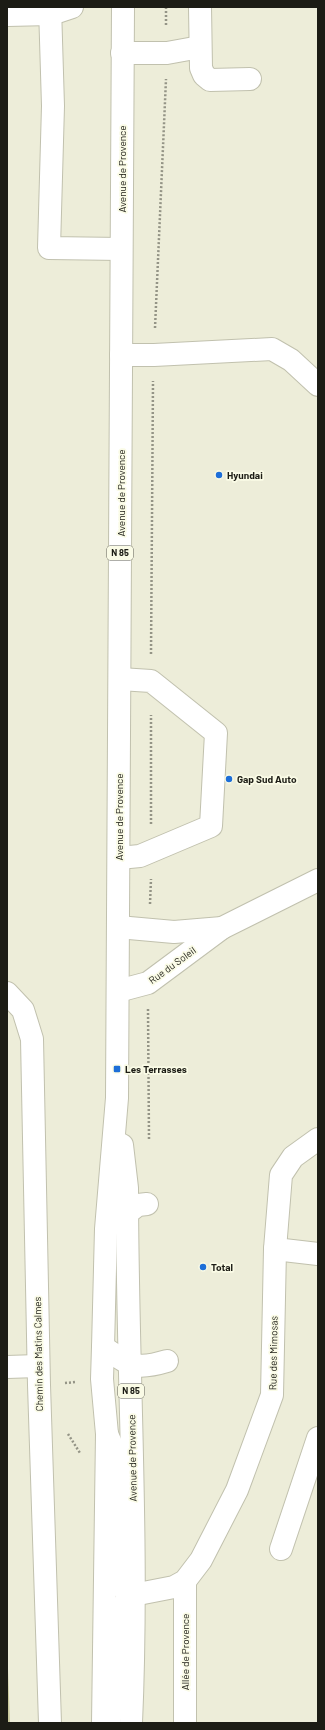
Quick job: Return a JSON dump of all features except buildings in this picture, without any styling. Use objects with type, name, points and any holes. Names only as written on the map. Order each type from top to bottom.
[{"type":"main road","points":[[7,15],[72,7]]},
{"type":"main road","name":"Avenue de Provence","points":[[103,1723],[106,1434],[102,1379],[106,1229],[117,1098],[123,7]]},
{"type":"main road","points":[[200,7],[200,68],[204,75],[210,80],[250,79]]},
{"type":"main road","points":[[51,10],[53,106],[50,248],[121,249]]},
{"type":"main road","points":[[122,53],[167,53],[200,48]]},
{"type":"main road","points":[[121,355],[154,355],[272,349],[291,360],[318,386]]},
{"type":"main road","points":[[119,858],[140,856],[211,826],[216,734],[151,680],[120,679]]},
{"type":"main road","name":"Rue du Soleil","points":[[118,991],[148,983],[222,928],[318,880]]},
{"type":"main road","name":"Rue du Soleil","points":[[118,927],[174,932],[222,928]]},
{"type":"main road","name":"Chemin des Matins Calmes","points":[[7,993],[23,1010],[32,1039],[38,1376],[50,1723]]},
{"type":"main road","name":"Avenue de Provence","points":[[117,1098],[127,1188],[134,1658],[130,1723]]},
{"type":"main road","name":"Rue des Mimosas","points":[[185,1581],[201,1560],[237,1490],[272,1395],[274,1250],[281,1175],[293,1157],[318,1139]]},
{"type":"main road","points":[[106,1229],[138,1205],[147,1204]]},
{"type":"main road","points":[[274,1250],[318,1254]]},
{"type":"main road","points":[[103,1347],[130,1365],[151,1366],[167,1361]]},
{"type":"main road","points":[[7,1367],[38,1376]]},
{"type":"main road","points":[[106,1434],[119,1462],[119,1544],[117,1580],[123,1588],[133,1595]]},
{"type":"main road","points":[[281,1549],[318,1438]]},
{"type":"main road","points":[[108,1723],[112,1711],[118,1679],[120,1611],[133,1595],[174,1587],[185,1581]]},
{"type":"main road","name":"Allée de Provence","points":[[185,1581],[185,1723]]},
{"type":"path","points":[[150,930],[154,355],[167,53],[166,7]]},
{"type":"path","points":[[148,983],[149,1140]]},
{"type":"path","points":[[38,1376],[102,1379]]},
{"type":"green space","points":[[7,1642],[10,1723],[7,1723]]},
{"type":"place","name":"Hyundai","points":[[219,475]]},
{"type":"place","name":"Gap Sud Auto","points":[[229,779]]},
{"type":"place","name":"Les Terrasses","points":[[117,1069]]},
{"type":"place","name":"Total","points":[[203,1267]]}]
